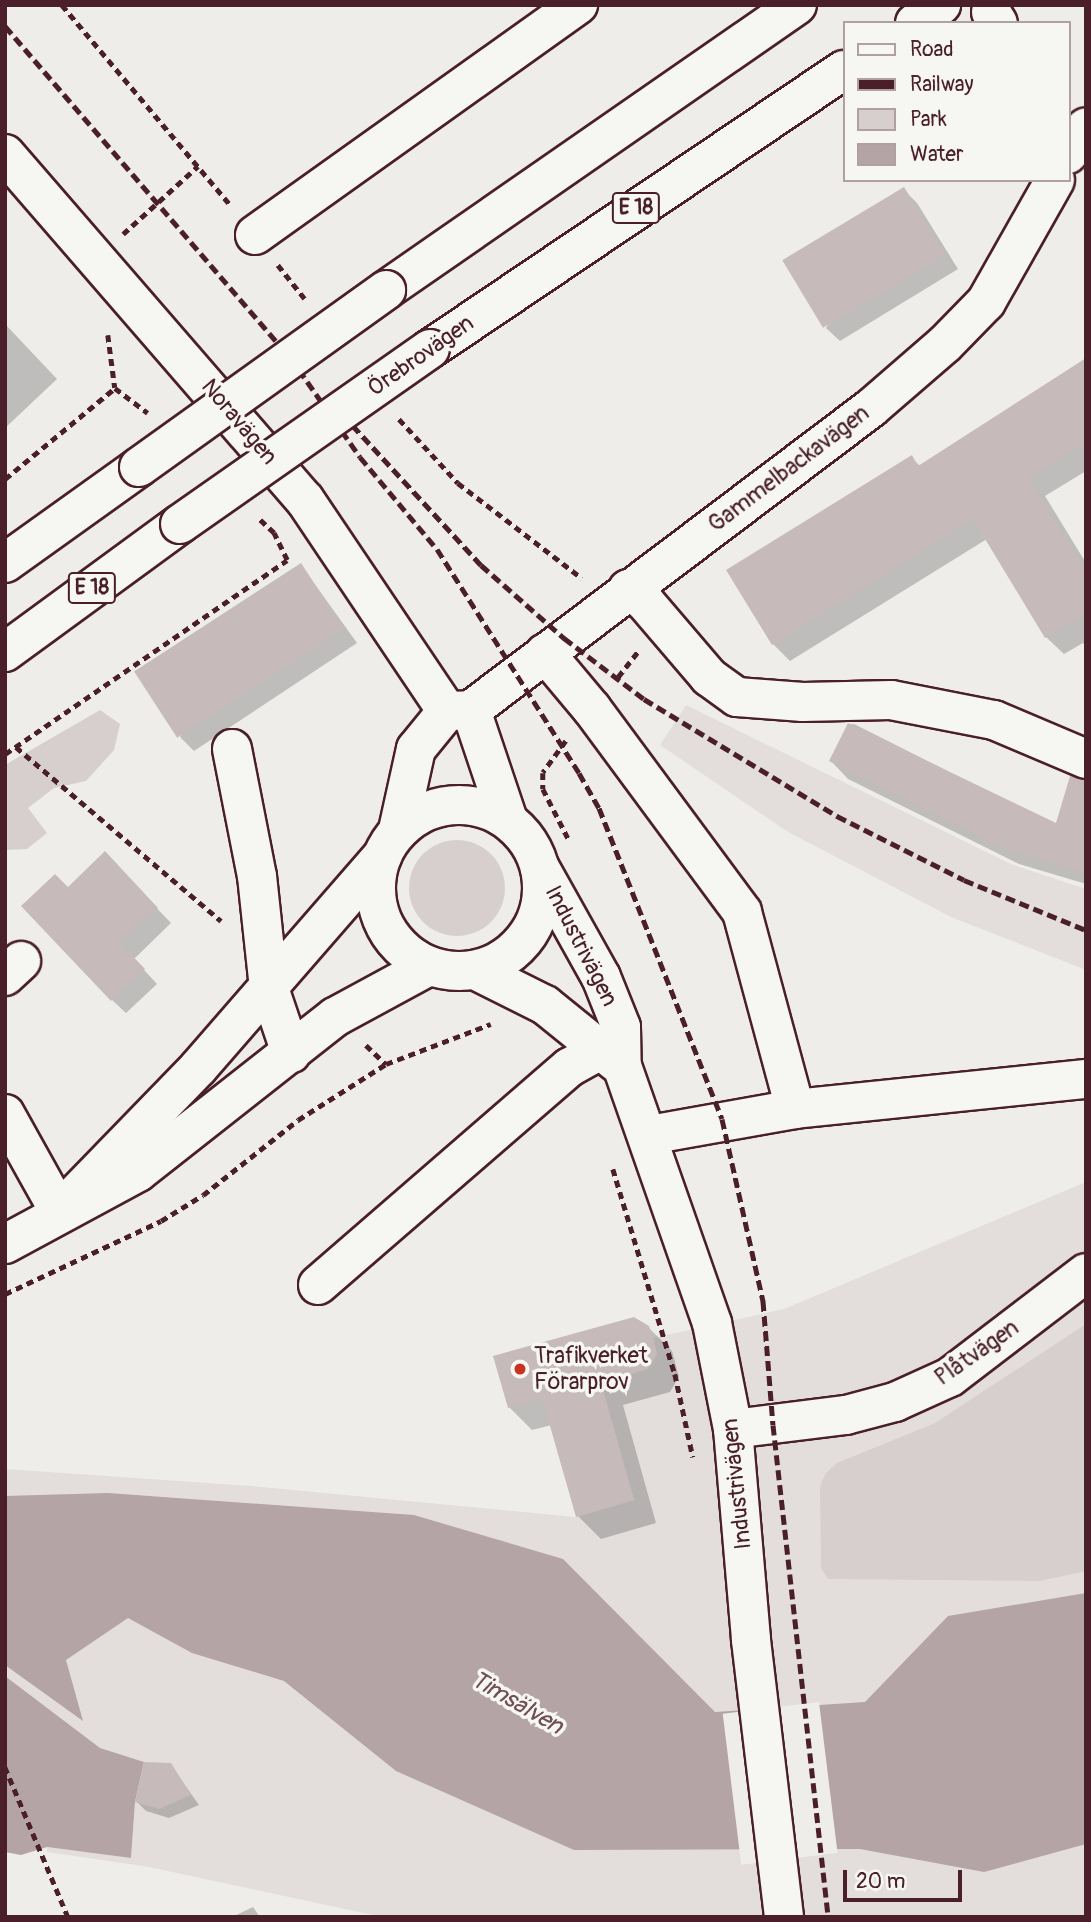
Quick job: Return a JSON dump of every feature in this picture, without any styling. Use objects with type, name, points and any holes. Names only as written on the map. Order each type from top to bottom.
[{"type":"main road","points":[[255,235],[578,5]]},
{"type":"main road","points":[[5,563],[386,290],[797,5]]},
{"type":"main road","points":[[918,21],[941,5]]},
{"type":"main road","name":"Örebrovägen","points":[[5,652],[180,524],[430,349],[842,71]]},
{"type":"main road","name":"Noravägen","points":[[11,170],[97,257],[305,500],[459,710],[508,820]]},
{"type":"main road","name":"Gammelbackavägen","points":[[459,710],[545,653],[871,408],[945,344],[986,302],[1054,182]]},
{"type":"main road","points":[[620,595],[645,602],[709,677],[737,697],[803,702],[891,700],[994,720],[1086,759]]},
{"type":"main road","points":[[545,653],[592,709],[742,912],[795,1109]]},
{"type":"main road","points":[[60,1213],[268,974],[390,843],[436,807],[481,807],[508,820],[528,840],[540,868],[538,914],[524,940],[477,971],[429,966],[403,950],[385,927],[375,885],[390,843],[416,749],[459,710]]},
{"type":"main road","points":[[232,749],[257,876],[268,974],[291,1054]]},
{"type":"main road","name":"Industrivägen","points":[[540,868],[601,977],[621,1027],[610,1058]]},
{"type":"main road","points":[[5,1244],[138,1172],[335,1017],[429,966]]},
{"type":"main road","name":"Industrivägen","points":[[477,971],[545,1005],[610,1058],[649,1135],[712,1323],[733,1429],[751,1640],[784,1917]]},
{"type":"main road","points":[[318,1285],[570,1068],[610,1058]]},
{"type":"main road","points":[[649,1135],[795,1109],[1086,1079]]},
{"type":"main road","points":[[5,1114],[60,1213]]},
{"type":"main road","name":"Plåtvägen","points":[[733,1429],[846,1415],[895,1402],[950,1377],[1086,1273]]},
{"type":"path","points":[[97,257],[198,166]]},
{"type":"path","points":[[5,479],[115,388],[133,399]]},
{"type":"path","points":[[420,446],[458,483],[620,595]]},
{"type":"path","points":[[5,754],[287,560],[274,533],[260,520]]},
{"type":"path","points":[[16,747],[268,974]]},
{"type":"path","points":[[5,1294],[161,1221],[203,1195],[298,1121],[386,1064],[497,1022]]},
{"type":"path","points":[[612,1166],[675,1374],[694,1466]]},
{"type":"path","points":[[5,1768],[68,1917]]},
{"type":"shaded area","points":[[686,705],[1011,864],[1086,889],[1086,970],[951,917],[788,832],[660,745]]},
{"type":"shaded area","points":[[1086,1182],[1086,1917],[382,1917],[149,1867],[47,1852],[47,1847],[131,1858],[135,1802],[144,1763],[100,1748],[5,1676],[5,1469],[252,1486],[576,1517],[634,1500],[601,1383],[647,1369],[657,1354],[653,1338],[784,1309]]},
{"type":"green space","points":[[100,710],[120,724],[114,750],[86,781],[54,788],[28,808],[47,833],[27,849],[5,850],[5,765]]},
{"type":"green space","points":[[457,840],[475,844],[491,854],[501,870],[505,888],[501,906],[491,922],[475,932],[457,936],[439,932],[423,922],[413,906],[409,888],[413,870],[423,854],[439,844]]},
{"type":"green space","points":[[1086,1324],[1086,1571],[1040,1581],[828,1579],[821,1568],[820,1487],[825,1474],[837,1463],[935,1423]]},
{"type":"water","name":"Timsälven","points":[[108,1493],[414,1515],[563,1559],[715,1712],[865,1702],[948,1616],[1086,1593],[1086,1844],[984,1872],[860,1849],[574,1850],[396,1771],[284,1681],[192,1653],[128,1618],[66,1660],[83,1721],[5,1665],[5,1496]]},
{"type":"water","points":[[5,1676],[100,1748],[144,1762],[135,1802],[131,1858],[47,1847],[21,1855],[5,1852]]},
{"type":"pier","points":[[819,1702],[838,1853],[741,1865],[723,1714]]},
{"type":"building","points":[[904,187],[945,255],[823,328],[782,260]]},
{"type":"building","points":[[1086,358],[1086,442],[1029,478],[1086,572],[1086,614],[1045,638],[973,519],[772,645],[726,570],[912,455],[918,466]]},
{"type":"building","points":[[301,563],[344,629],[177,738],[134,671]]},
{"type":"building","points":[[848,723],[1056,823],[1070,776],[1086,780],[1086,873],[1000,847],[829,761]]},
{"type":"building","points":[[105,851],[158,908],[121,944],[145,969],[111,1001],[21,906],[55,874],[68,887]]},
{"type":"building","points":[[634,1317],[649,1326],[657,1354],[647,1369],[601,1383],[634,1500],[576,1517],[542,1398],[508,1408],[493,1356]]},
{"type":"building","points":[[144,1762],[171,1763],[191,1795],[159,1809],[135,1802]]},
{"type":"railway","points":[[5,26],[296,364]]},
{"type":"railway","points":[[290,357],[360,457],[437,549],[599,808],[722,1119],[763,1301],[773,1425],[828,1917]]},
{"type":"railway","points":[[332,403],[481,565],[564,638],[644,699],[837,816],[964,880],[1086,930]]},
{"type":"place","name":"Trafikverket Förarprov","points":[[520,1369]]}]
